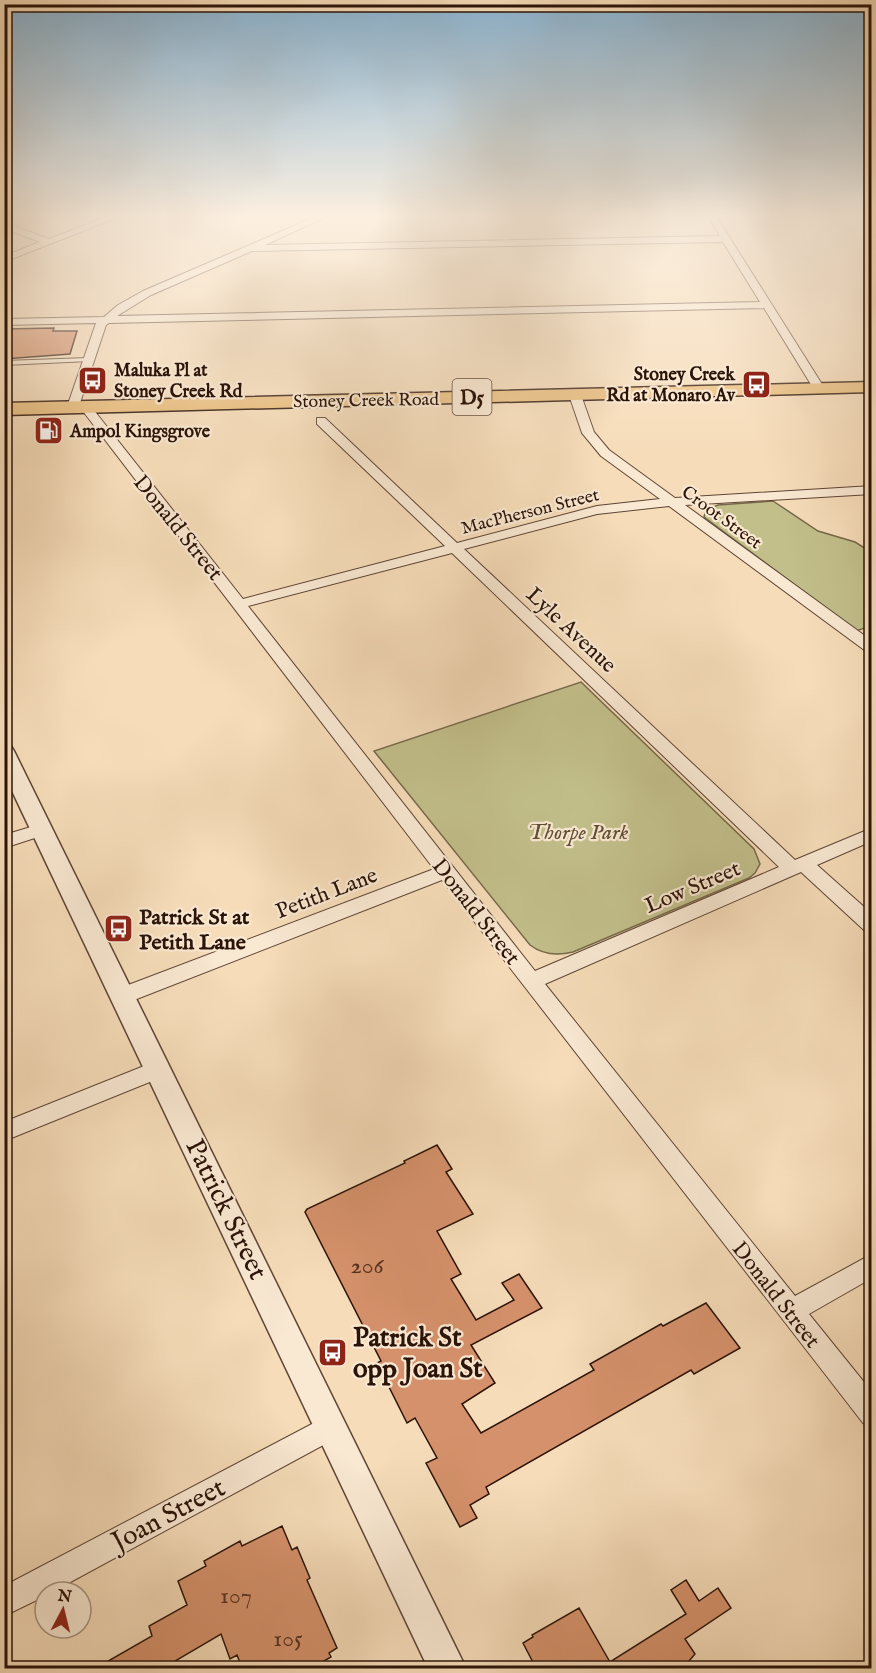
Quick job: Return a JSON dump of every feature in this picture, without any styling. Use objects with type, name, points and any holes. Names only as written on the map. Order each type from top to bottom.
[{"type":"main road","name":"Stoney Creek Road","points":[[4,409],[872,387]]},
{"type":"street","points":[[79,406],[88,360],[99,328],[105,320],[145,294]]},
{"type":"street","points":[[760,294],[819,388]]},
{"type":"street","points":[[4,322],[767,305]]},
{"type":"street","name":"Croot Street","points":[[575,395],[588,433],[595,443],[872,649]]},
{"type":"street","name":"Donald Street","points":[[79,406],[240,604],[531,981],[872,1414]]},
{"type":"street","name":"Lyle Avenue","points":[[321,421],[454,548],[799,867],[872,926]]},
{"type":"street","name":"MacPherson Street","points":[[240,604],[597,510],[673,502],[872,490]]},
{"type":"street","name":"Patrick Street","points":[[4,751],[447,1668]]},
{"type":"street","points":[[4,842],[41,830]]},
{"type":"street","name":"Low Street","points":[[531,981],[872,834]]},
{"type":"street","name":"Petith Lane","points":[[122,996],[447,871]]},
{"type":"street","points":[[4,1132],[159,1069]]},
{"type":"street","points":[[790,1312],[872,1265]]},
{"type":"street","name":"Joan Street","points":[[4,1602],[331,1427]]},
{"type":"lane","points":[[4,363],[88,360]]},
{"type":"green space","points":[[773,501],[818,531],[855,542],[871,552],[871,626],[856,631],[704,517],[706,510],[718,505]]},
{"type":"green space","name":"Thorpe Park","points":[[581,682],[754,849],[760,864],[749,878],[573,952],[550,954],[530,945],[374,751]]},
{"type":"building","points":[[54,328],[53,331],[77,331],[70,354],[4,359],[4,329]]},
{"type":"building","points":[[437,1145],[452,1169],[446,1172],[473,1214],[437,1231],[461,1274],[451,1279],[476,1320],[514,1300],[502,1283],[519,1274],[542,1308],[471,1345],[495,1383],[462,1404],[481,1433],[594,1370],[590,1364],[661,1324],[663,1326],[706,1303],[740,1348],[694,1374],[691,1370],[486,1487],[489,1494],[470,1505],[477,1518],[460,1527],[426,1463],[437,1458],[415,1418],[407,1423],[377,1363],[381,1361],[305,1212]]},
{"type":"building","points":[[282,1526],[292,1550],[297,1547],[310,1578],[307,1580],[337,1648],[329,1653],[331,1657],[312,1668],[242,1668],[237,1655],[230,1659],[221,1634],[175,1661],[177,1668],[96,1668],[152,1636],[149,1626],[187,1605],[178,1581],[206,1566],[204,1561],[240,1541],[242,1546]]},
{"type":"building","points":[[686,1580],[699,1601],[718,1588],[731,1608],[685,1639],[695,1654],[683,1668],[536,1668],[523,1643],[533,1637],[532,1635],[579,1608],[610,1662],[686,1614],[671,1590]]},
{"type":"place","name":"Maluka Pl at Stoney Creek Rd","points":[[93,380]]},
{"type":"place","name":"Stoney Creek Rd at Monaro Av","points":[[756,384]]},
{"type":"place","name":"Ampol Kingsgrove","points":[[49,431]]},
{"type":"place","name":"Patrick St at Petith Lane","points":[[118,929]]},
{"type":"place","name":"Patrick St opp Joan St","points":[[332,1353]]}]
